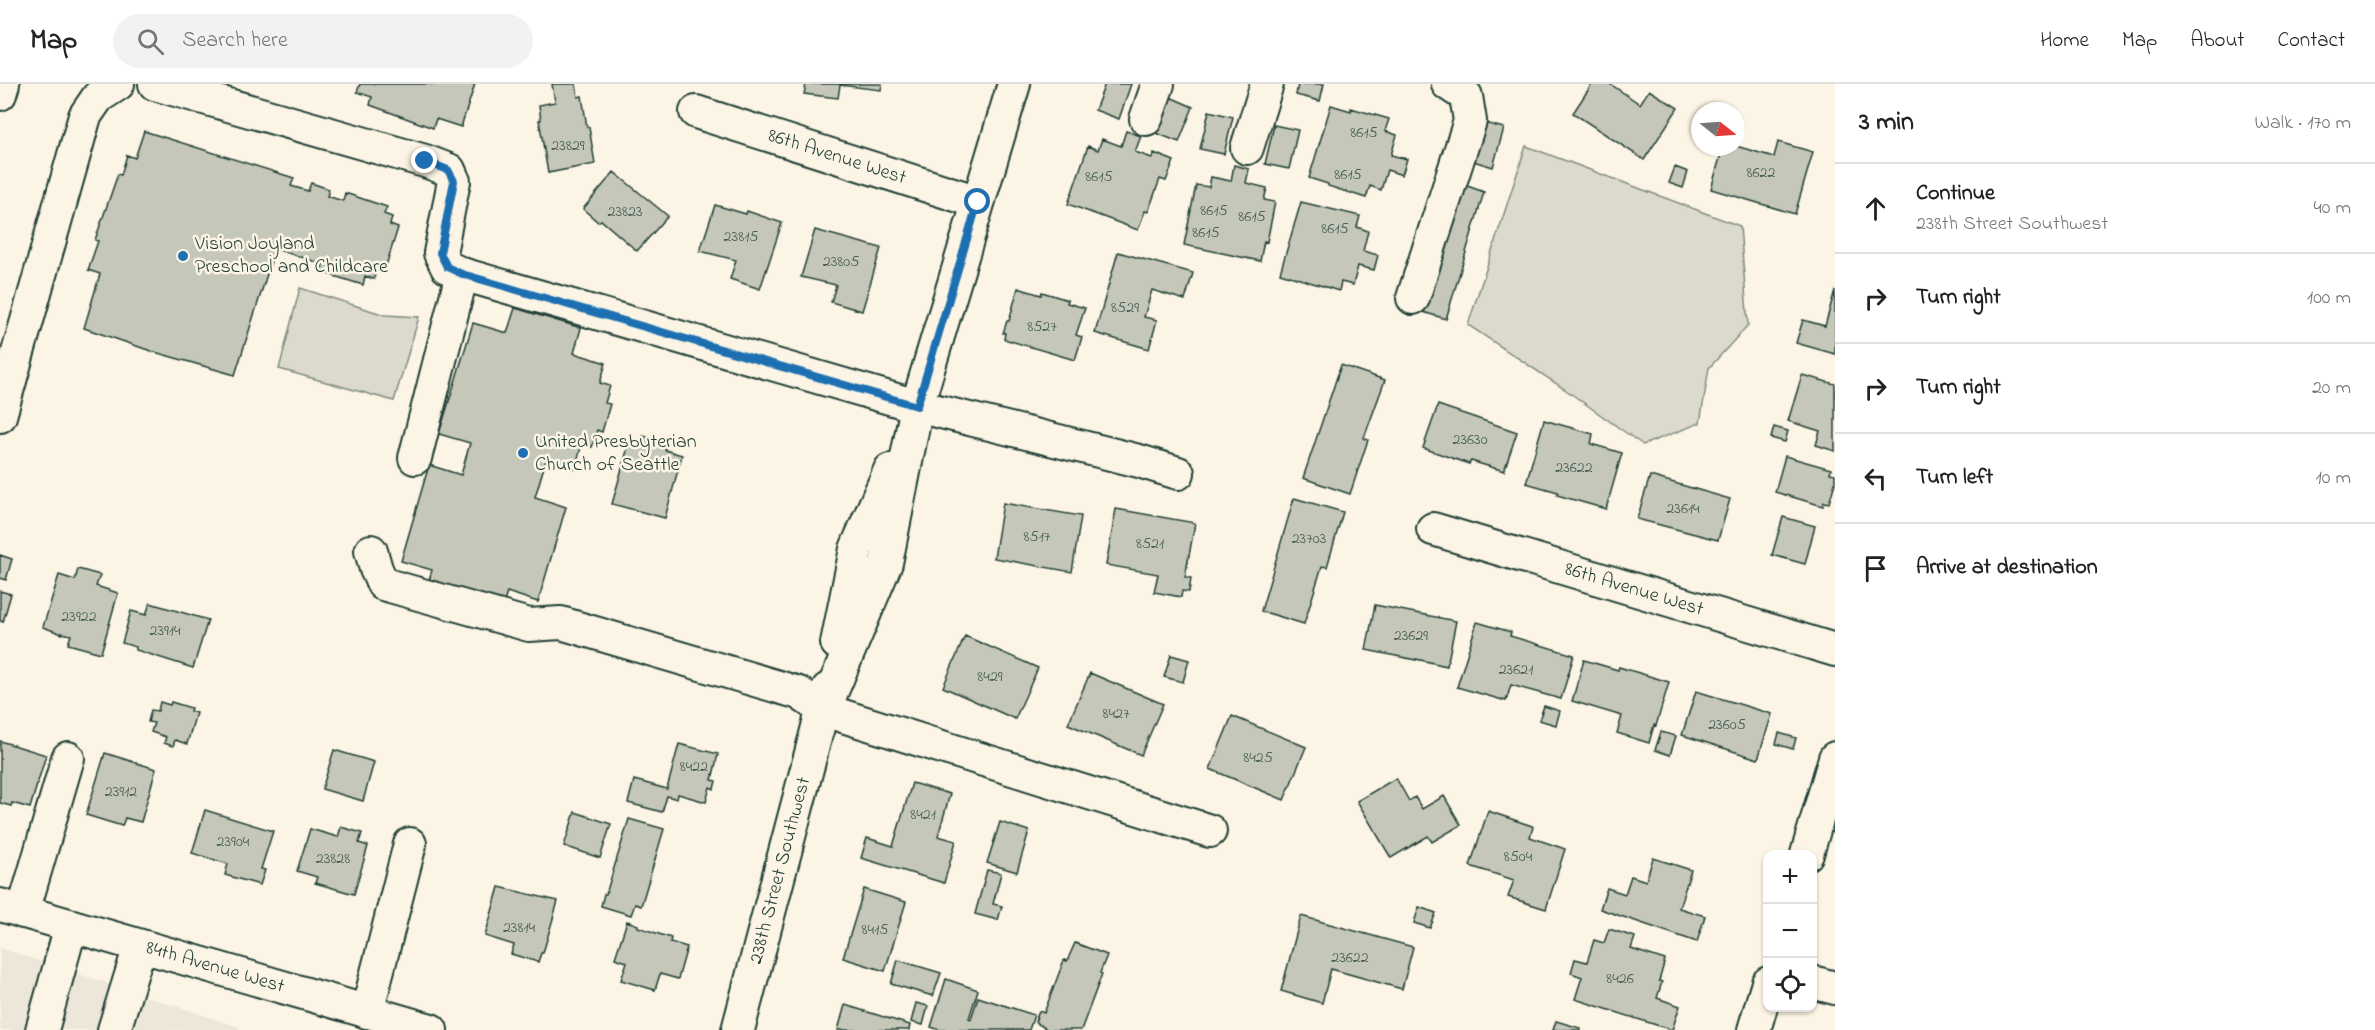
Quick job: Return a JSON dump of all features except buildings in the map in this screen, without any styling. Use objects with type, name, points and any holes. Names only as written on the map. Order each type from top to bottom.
[{"type":"street","points":[[0,94],[3,84]]},
{"type":"street","points":[[0,416],[85,116],[98,97],[118,84]]},
{"type":"street","points":[[155,84],[425,161],[448,170],[454,181],[440,253],[447,267],[462,274],[917,406],[1178,472]]},
{"type":"street","name":"238th Street Southwest","points":[[738,1030],[824,710],[886,563],[917,406],[1014,84]]},
{"type":"street","points":[[1146,119],[1158,84]]},
{"type":"street","points":[[1247,148],[1267,84]]},
{"type":"street","points":[[1413,298],[1470,120],[1466,96],[1448,84]]},
{"type":"street","name":"86th Avenue West","points":[[696,112],[978,202]]},
{"type":"street","points":[[415,458],[462,274]]},
{"type":"street","name":"86th Avenue West","points":[[1433,529],[1835,650]]},
{"type":"street","points":[[371,551],[383,584],[529,625],[561,623],[799,693],[824,710],[1210,831]]},
{"type":"street","points":[[11,909],[68,758]]},
{"type":"street","points":[[1808,850],[1835,758]]},
{"type":"street","points":[[367,1012],[410,844]]},
{"type":"street","name":"84th Avenue West","points":[[11,909],[420,1029]]},
{"type":"street","points":[[42,1030],[71,926]]},
{"type":"street","points":[[114,1030],[140,946]]},
{"type":"street","points":[[1817,983],[1835,988]]},
{"type":"street","points":[[1754,1030],[1763,997]]},
{"type":"shaded area","points":[[1526,146],[1740,226],[1748,325],[1709,368],[1700,423],[1643,445],[1468,325]]},
{"type":"shaded area","points":[[300,288],[385,315],[419,317],[394,401],[279,369]]},
{"type":"shaded area","points":[[0,948],[239,1027],[239,1030],[0,1030]]},
{"type":"place","name":"Vision Joyland Preschool and Childcare","points":[[183,256]]},
{"type":"place","name":"United Presbyterian Church of Seattle","points":[[523,453]]},
{"type":"route","points":[[425,161],[448,170],[454,181],[440,253],[447,267],[462,274],[560,303],[917,406],[978,202]]}]
